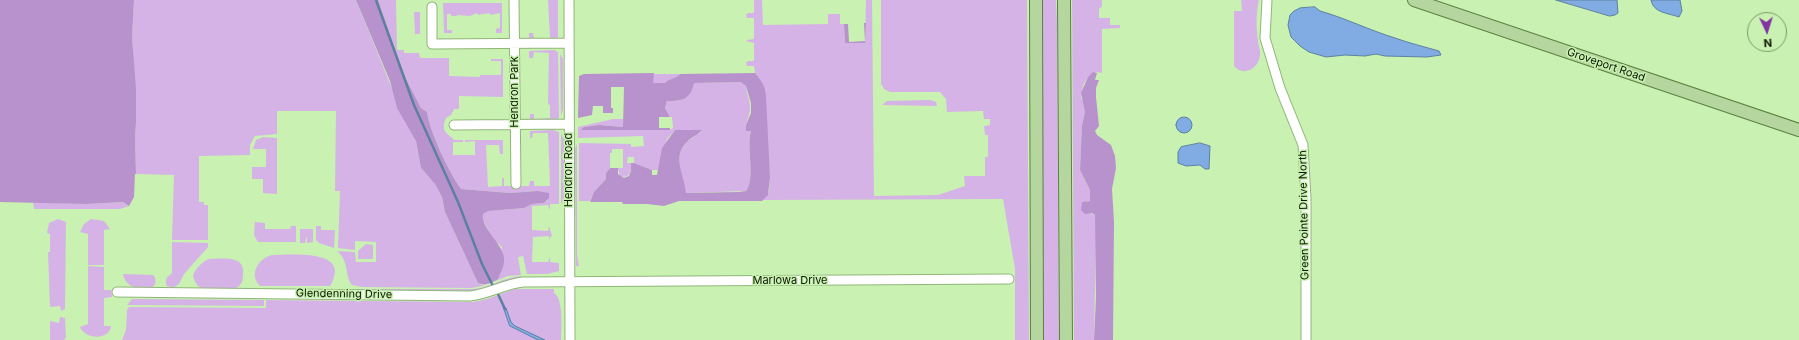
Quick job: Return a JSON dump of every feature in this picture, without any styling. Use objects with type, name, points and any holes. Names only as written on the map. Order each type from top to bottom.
[{"type":"main road","points":[[1036,0],[1037,340]]},
{"type":"main road","points":[[1064,0],[1066,340]]},
{"type":"main road","name":"Groveport Road","points":[[1414,0],[1799,130]]},
{"type":"street","name":"Hendron Park","points":[[514,0],[516,184]]},
{"type":"street","name":"Hendron Road","points":[[568,0],[570,340]]},
{"type":"street","name":"Green Pointe Drive North","points":[[1267,0],[1265,38],[1280,88],[1302,145],[1306,204],[1306,340]]},
{"type":"street","points":[[432,7],[432,44],[569,43]]},
{"type":"street","points":[[454,125],[569,124]]},
{"type":"street","name":"Marlowa Drive","points":[[570,282],[1009,279]]},
{"type":"street","name":"Glendenning Drive","points":[[117,292],[470,296],[490,292],[523,282],[570,282]]},
{"type":"shaded area","points":[[0,0],[134,0],[132,37],[136,89],[136,174],[134,197],[129,206],[123,202],[87,204],[0,202]]},
{"type":"shaded area","points":[[134,0],[356,0],[393,91],[416,141],[421,168],[435,184],[442,197],[445,212],[478,283],[482,285],[495,281],[482,286],[471,288],[362,287],[352,285],[348,277],[344,260],[337,251],[355,252],[356,262],[376,262],[376,242],[355,241],[355,250],[338,248],[340,191],[335,191],[336,111],[277,111],[277,134],[255,136],[250,145],[250,155],[199,156],[199,202],[204,202],[204,205],[208,205],[208,240],[172,240],[174,175],[136,174],[136,122],[132,37]]},
{"type":"shaded area","points":[[356,0],[378,0],[405,77],[421,108],[427,112],[432,130],[441,152],[461,189],[510,193],[537,191],[549,193],[549,198],[544,203],[532,204],[524,208],[488,211],[483,214],[485,224],[500,247],[504,258],[498,279],[493,282],[488,284],[478,283],[445,212],[442,197],[435,184],[421,168],[416,141],[397,108],[390,81]]},
{"type":"shaded area","points":[[378,0],[396,0],[397,50],[404,50],[404,53],[419,53],[420,58],[449,58],[449,76],[480,77],[480,75],[501,75],[501,61],[491,61],[491,59],[503,59],[503,97],[459,96],[459,109],[454,109],[451,115],[446,118],[444,123],[445,131],[454,140],[463,140],[463,142],[453,142],[453,155],[475,155],[475,141],[465,142],[465,140],[503,140],[503,154],[500,154],[499,145],[486,145],[488,187],[502,186],[502,178],[504,178],[504,186],[529,186],[530,181],[534,181],[534,186],[550,186],[548,133],[533,133],[532,138],[530,138],[530,131],[553,130],[559,132],[559,204],[550,204],[550,210],[548,205],[532,206],[532,230],[548,231],[549,226],[552,236],[550,237],[549,241],[549,236],[533,237],[532,262],[548,262],[550,257],[550,262],[559,263],[559,271],[547,274],[527,274],[523,256],[518,257],[521,275],[508,276],[495,281],[502,247],[493,239],[482,218],[483,214],[487,211],[524,208],[532,204],[544,203],[548,200],[537,191],[510,193],[461,189],[441,152],[432,130],[427,112],[421,108],[405,77]]},
{"type":"shaded area","points":[[548,0],[558,0],[558,37],[554,40],[529,41],[529,33],[533,33],[534,38],[550,38]]},
{"type":"shaded area","points":[[754,0],[762,0],[763,25],[828,24],[828,14],[840,14],[840,24],[844,24],[845,43],[865,43],[866,0],[872,0],[874,196],[938,195],[965,186],[964,176],[985,176],[985,157],[988,157],[988,135],[985,135],[984,126],[990,125],[990,119],[984,119],[983,111],[947,112],[946,99],[940,92],[890,92],[884,89],[881,84],[881,0],[1027,0],[1029,340],[1015,340],[1015,269],[1003,199],[763,200],[769,192],[770,178],[762,83],[755,73],[754,66],[747,66],[746,63],[748,61],[754,61],[754,43],[746,41],[754,39],[754,18],[747,18],[746,15],[748,13],[754,13]]},
{"type":"shaded area","points":[[1041,0],[1056,0],[1059,340],[1043,340]]},
{"type":"shaded area","points":[[1072,0],[1102,0],[1102,6],[1099,9],[1099,18],[1110,18],[1110,25],[1120,25],[1120,28],[1102,29],[1102,73],[1096,72],[1088,77],[1083,85],[1081,98],[1084,102],[1085,112],[1082,125],[1080,170],[1090,190],[1090,201],[1086,201],[1090,213],[1095,215],[1096,232],[1094,340],[1074,340]]},
{"type":"shaded area","points":[[1241,0],[1259,0],[1257,25],[1260,55],[1254,68],[1246,71],[1242,71],[1234,66],[1234,11],[1242,11]]},
{"type":"shaded area","points":[[443,3],[502,3],[502,33],[496,33],[496,29],[500,28],[500,13],[478,15],[477,13],[470,16],[451,16],[451,14],[447,14],[447,30],[452,30],[452,33],[444,33]]},
{"type":"shaded area","points":[[414,12],[420,12],[420,34],[415,34]]},
{"type":"shaded area","points":[[864,23],[866,23],[865,43],[845,43],[844,24],[848,24],[849,42],[865,41]]},
{"type":"shaded area","points":[[554,50],[558,52],[559,118],[556,120],[530,120],[530,114],[534,114],[534,119],[550,118],[550,105],[548,104],[549,53],[534,52],[533,58],[529,58],[529,51]]},
{"type":"shaded area","points":[[560,54],[563,59],[563,109],[561,116]]},
{"type":"shaded area","points":[[1093,72],[1097,73],[1095,80],[1099,80],[1096,88],[1096,97],[1099,126],[1095,131],[1097,135],[1111,145],[1115,156],[1116,168],[1112,189],[1114,222],[1113,340],[1094,340],[1096,298],[1095,215],[1092,213],[1085,214],[1081,210],[1082,202],[1090,201],[1090,190],[1080,170],[1082,125],[1085,112],[1081,93],[1088,77]]},
{"type":"shaded area","points":[[654,73],[653,83],[665,83],[680,74],[755,73],[763,84],[766,96],[770,178],[768,195],[762,201],[679,201],[664,206],[623,204],[622,202],[590,202],[594,192],[606,179],[606,173],[610,168],[618,168],[618,174],[624,178],[629,176],[631,171],[631,163],[634,163],[652,170],[652,175],[657,175],[662,148],[675,130],[702,130],[687,142],[682,148],[680,154],[680,167],[686,193],[739,192],[746,191],[749,185],[751,171],[751,131],[746,131],[746,125],[751,113],[751,103],[746,86],[741,82],[694,83],[690,93],[685,98],[677,101],[667,101],[665,108],[670,117],[659,117],[659,128],[670,128],[670,130],[581,130],[584,127],[599,125],[623,127],[624,87],[611,87],[611,108],[613,108],[613,113],[603,113],[603,106],[593,106],[592,115],[578,118],[579,76],[584,74]]},
{"type":"shaded area","points":[[654,74],[680,74],[665,83],[652,83]]},
{"type":"shaded area","points":[[741,82],[746,86],[750,105],[750,113],[746,130],[751,131],[751,171],[749,185],[746,191],[686,193],[681,174],[679,160],[680,154],[687,142],[702,131],[675,130],[667,139],[659,170],[652,170],[634,163],[634,157],[628,157],[627,163],[631,163],[630,172],[628,176],[620,176],[618,168],[623,168],[623,149],[612,149],[612,153],[610,153],[610,168],[606,173],[606,179],[594,192],[590,201],[579,201],[579,143],[631,144],[631,147],[644,146],[643,136],[578,138],[578,127],[613,119],[623,119],[623,127],[599,125],[584,127],[582,130],[670,130],[673,128],[672,117],[670,117],[665,108],[667,101],[682,100],[685,98],[694,83]]},
{"type":"shaded area","points":[[930,100],[936,102],[937,106],[882,105],[887,101]]},
{"type":"shaded area","points":[[561,134],[564,140],[564,200],[561,204]]},
{"type":"shaded area","points":[[263,137],[277,138],[277,194],[263,193],[263,179],[252,179],[252,167],[266,167],[266,149],[253,149],[256,140]]},
{"type":"shaded area","points":[[577,144],[577,255],[579,266],[576,266],[575,149]]},
{"type":"shaded area","points":[[33,202],[87,204],[123,202],[129,206],[120,209],[34,209]]},
{"type":"shaded area","points":[[58,219],[66,222],[65,309],[61,311],[60,306],[50,307],[48,252],[50,252],[50,234],[47,233],[49,223]]},
{"type":"shaded area","points":[[91,219],[104,221],[110,229],[104,230],[104,265],[88,265],[88,234],[80,232],[84,224]]},
{"type":"shaded area","points":[[255,222],[265,223],[265,229],[290,229],[291,226],[296,226],[296,242],[258,242],[254,235]]},
{"type":"shaded area","points":[[316,226],[321,226],[321,230],[335,230],[334,248],[319,243],[316,240]]},
{"type":"shaded area","points":[[300,229],[313,229],[313,242],[307,243],[307,236],[305,243],[300,243]]},
{"type":"shaded area","points":[[172,242],[208,243],[208,247],[184,274],[179,284],[173,288],[167,286],[166,282],[167,277],[172,273]]},
{"type":"shaded area","points":[[366,244],[373,245],[373,259],[358,259],[358,251]]},
{"type":"shaded area","points":[[272,255],[309,255],[328,260],[333,265],[335,272],[332,283],[330,286],[260,286],[255,277],[255,272],[259,263],[263,259]]},
{"type":"shaded area","points":[[209,259],[231,259],[240,263],[243,267],[241,284],[238,287],[231,289],[204,289],[199,287],[193,275],[204,262]]},
{"type":"shaded area","points":[[88,266],[104,267],[104,290],[111,290],[112,297],[104,298],[104,326],[111,326],[110,331],[97,337],[87,334],[80,327],[88,324]]},
{"type":"shaded area","points":[[123,274],[153,275],[155,283],[152,288],[134,287],[127,283]]},
{"type":"shaded area","points":[[522,276],[521,279],[509,280],[478,291],[353,289],[474,289],[509,278]]},
{"type":"shaded area","points":[[515,289],[554,289],[554,293],[557,296],[561,308],[561,340],[122,340],[126,330],[127,310],[129,307],[266,308],[266,300],[473,302],[487,299]]},
{"type":"shaded area","points":[[132,299],[264,300],[264,306],[127,305]]},
{"type":"shaded area","points":[[60,317],[65,318],[66,337],[64,340],[50,340],[50,321],[59,323]]},
{"type":"water","points":[[1556,0],[1617,0],[1618,13],[1610,16]]},
{"type":"water","points":[[1651,0],[1680,0],[1682,11],[1679,17],[1662,12],[1655,8]]},
{"type":"water","points":[[1315,7],[1320,11],[1385,35],[1439,51],[1441,55],[1427,57],[1385,56],[1376,54],[1365,56],[1345,55],[1326,57],[1309,52],[1291,37],[1288,25],[1290,15],[1294,11],[1300,8]]},
{"type":"water","points":[[1184,117],[1191,122],[1192,125],[1187,132],[1184,133],[1177,128],[1176,125],[1181,118]]},
{"type":"water","points":[[1200,143],[1210,146],[1209,169],[1205,169],[1200,165],[1186,166],[1178,163],[1178,152],[1181,147]]},
{"type":"water","points":[[503,306],[506,308],[511,322],[515,326],[545,340],[538,340],[510,326]]},
{"type":"waterway","points":[[376,0],[414,105],[458,202],[482,264],[494,288]]},
{"type":"waterway","points":[[497,292],[505,309]]}]
